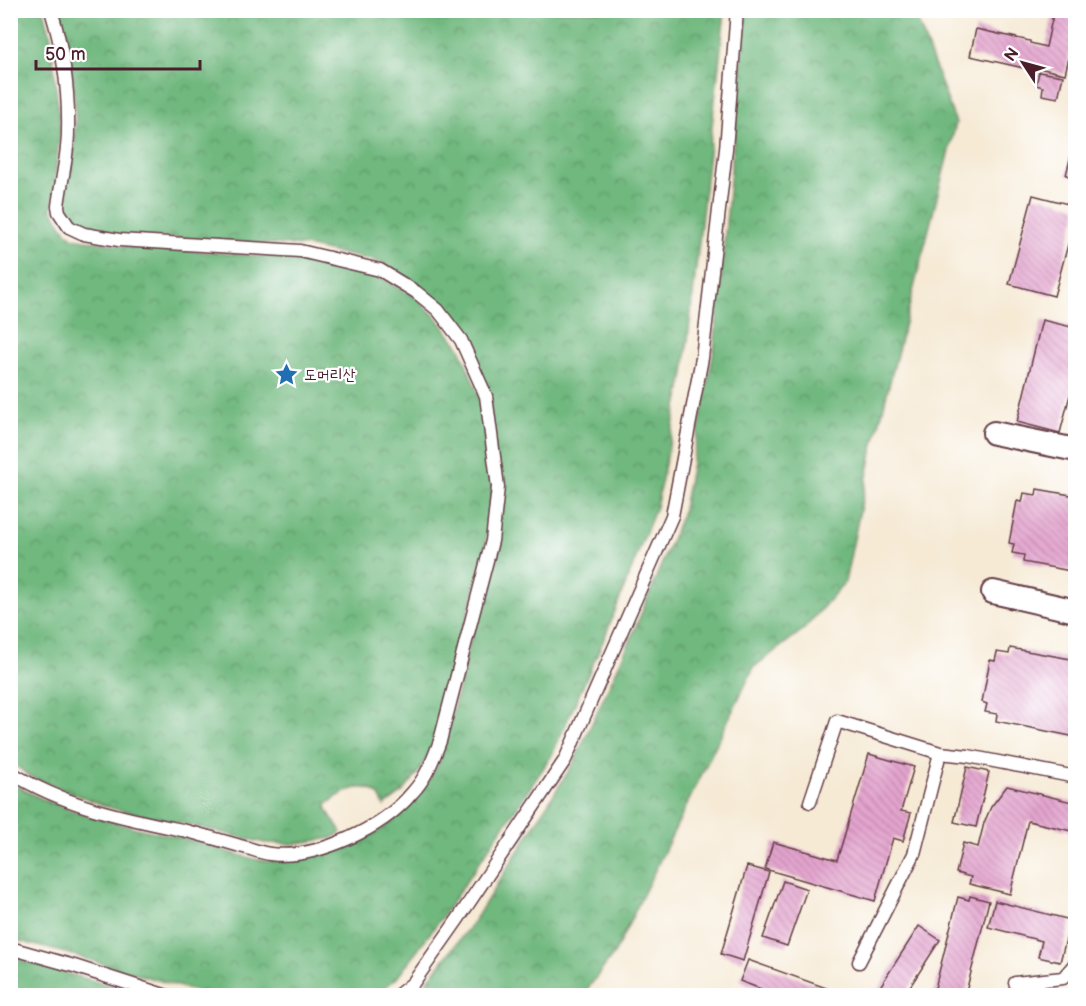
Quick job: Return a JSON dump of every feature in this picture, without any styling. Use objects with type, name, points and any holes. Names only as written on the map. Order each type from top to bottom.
[{"type":"street","points":[[994,433],[1076,450]]},
{"type":"street","points":[[993,592],[1076,610]]},
{"type":"lane","points":[[10,772],[33,787],[113,816],[194,833],[270,854],[297,854],[336,843],[359,833],[393,813],[413,792],[430,767],[440,741],[492,541],[498,487],[486,396],[461,340],[438,310],[416,292],[380,270],[300,251],[120,240],[84,234],[69,227],[59,212],[58,206],[68,133],[68,99],[59,36],[51,10]]},
{"type":"lane","points":[[397,996],[413,983],[565,760],[672,516],[702,358],[726,149],[737,10]]},
{"type":"lane","points":[[810,802],[837,722],[940,753],[968,756],[1076,777]]},
{"type":"lane","points":[[859,962],[914,854],[940,753]]},
{"type":"lane","points":[[10,948],[167,996]]},
{"type":"lane","points":[[1015,983],[1063,978],[1076,963]]},
{"type":"green space","points":[[44,10],[51,38],[60,128],[52,210],[64,229],[73,238],[124,246],[300,259],[382,279],[414,296],[437,318],[460,348],[482,404],[492,489],[485,549],[434,743],[418,773],[403,792],[384,806],[377,794],[370,789],[363,788],[349,790],[326,805],[341,832],[333,838],[292,844],[265,843],[111,808],[31,777],[11,762],[10,11]]},
{"type":"green space","points":[[58,11],[725,11],[684,374],[656,507],[604,639],[551,757],[442,917],[397,978],[375,995],[208,995],[11,939],[10,782],[50,802],[92,817],[267,861],[287,861],[314,856],[368,837],[393,821],[421,791],[441,758],[495,542],[489,395],[468,336],[444,305],[420,286],[380,262],[305,246],[124,235],[75,225],[70,220],[66,212],[65,201],[74,144],[75,104],[69,56]]},
{"type":"green space","points":[[746,11],[914,11],[956,123],[872,452],[845,582],[804,629],[754,667],[615,952],[583,995],[414,995],[422,988],[474,921],[573,764],[629,643],[682,514],[714,350]]},
{"type":"green space","points":[[11,957],[142,995],[11,995]]},
{"type":"building","points":[[1054,10],[1076,12],[1076,28],[1065,74],[970,56],[976,29],[1030,41],[1030,43],[1046,47]]},
{"type":"building","points":[[1039,72],[1063,76],[1058,98],[1042,95],[1043,87],[1036,85]]},
{"type":"building","points":[[1076,139],[1076,178],[1066,175]]},
{"type":"building","points":[[1033,195],[1076,206],[1076,215],[1054,296],[1009,284]]},
{"type":"building","points":[[1042,320],[1076,328],[1076,372],[1060,433],[1017,422]]},
{"type":"building","points":[[1037,489],[1076,496],[1076,572],[1023,562],[1024,555],[1012,553],[1014,544],[1009,543],[1017,501],[1022,502],[1024,493],[1036,495]]},
{"type":"building","points":[[1010,648],[1076,660],[1076,737],[996,721],[997,714],[985,712],[987,704],[982,702],[990,660],[995,661],[997,652],[1009,654]]},
{"type":"building","points":[[869,754],[914,767],[901,811],[911,813],[903,841],[893,838],[875,901],[765,869],[773,842],[837,860]]},
{"type":"building","points":[[967,767],[989,772],[976,827],[954,822]]},
{"type":"building","points":[[1007,786],[1076,803],[1076,832],[1028,821],[1010,894],[969,884],[971,877],[956,873],[963,843],[978,847],[991,807]]},
{"type":"building","points":[[747,866],[769,872],[743,961],[721,954]]},
{"type":"building","points":[[783,881],[807,889],[787,946],[763,938]]},
{"type":"building","points":[[970,896],[989,901],[965,996],[933,996],[958,897],[969,900]]},
{"type":"building","points":[[995,901],[1071,920],[1060,962],[1038,957],[1042,941],[988,927]]},
{"type":"building","points":[[919,926],[940,940],[904,996],[874,996]]},
{"type":"building","points":[[748,960],[846,996],[779,996],[740,981]]},
{"type":"place","name":"도머리산","points":[[286,374]]}]
